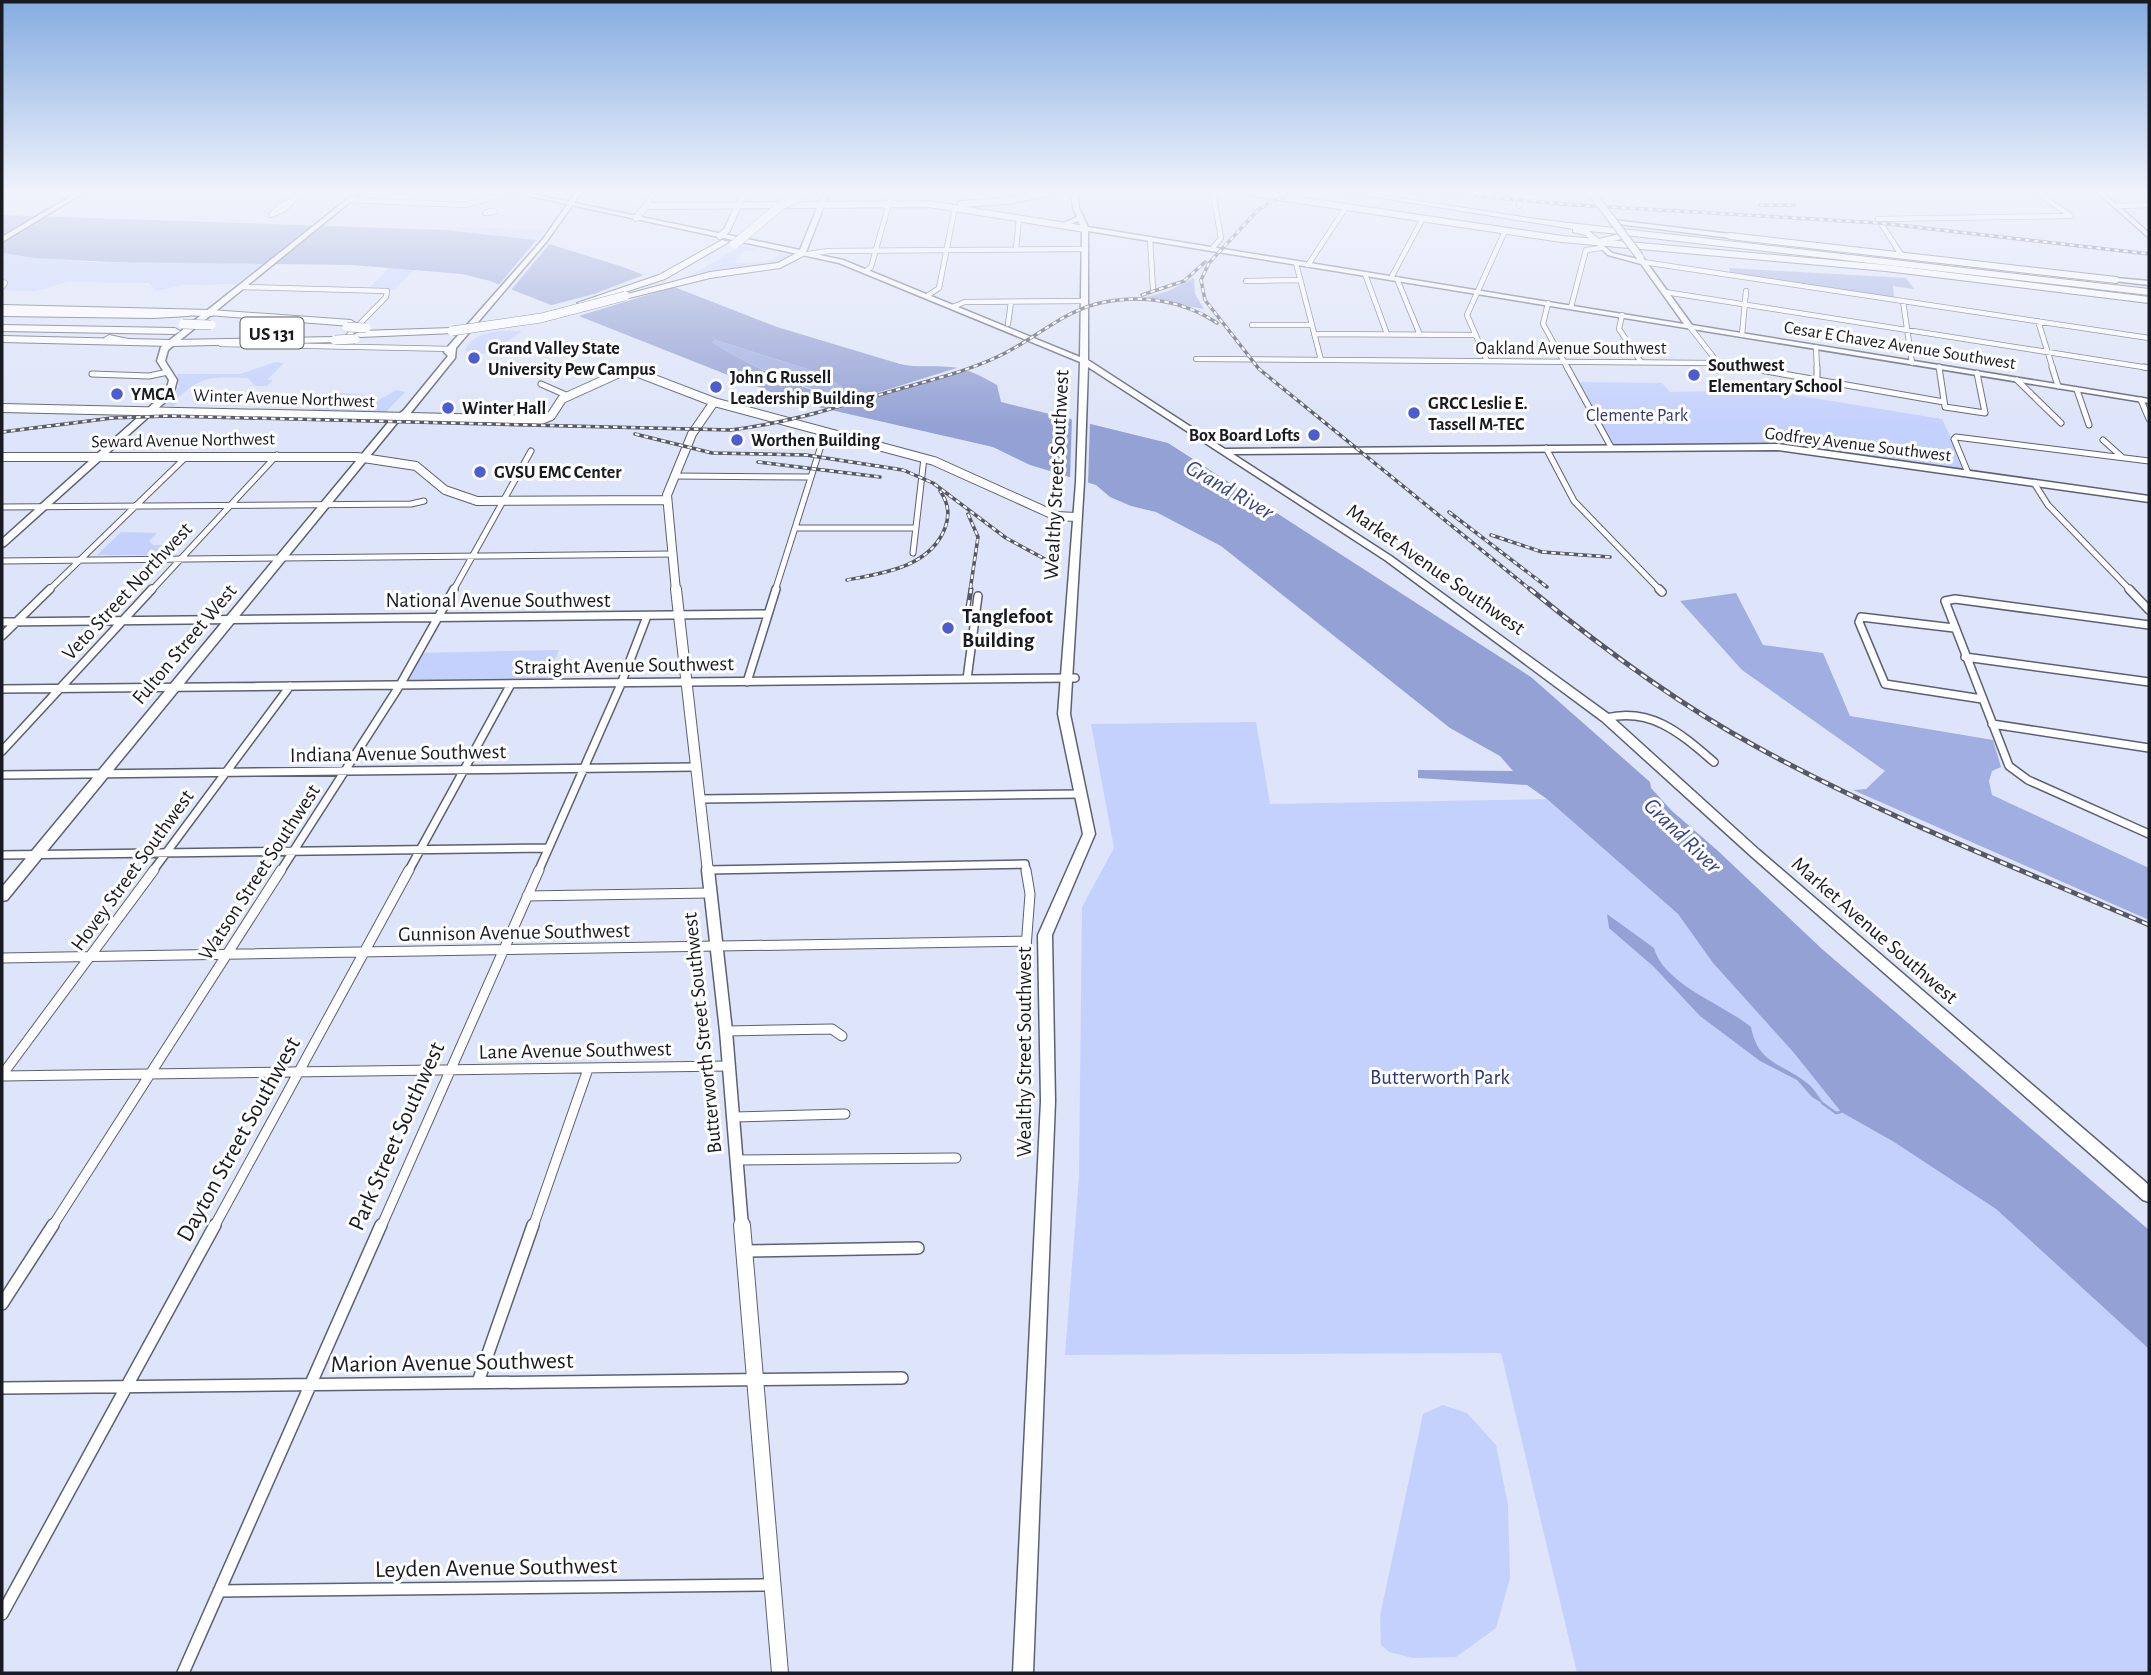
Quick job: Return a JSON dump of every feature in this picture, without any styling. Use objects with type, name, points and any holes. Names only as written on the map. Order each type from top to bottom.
[{"type":"highway","name":"US 131","points":[[352,334],[453,328],[541,318],[625,296],[677,271]]},
{"type":"highway","points":[[666,278],[677,271]]},
{"type":"highway","points":[[666,278],[737,271]]},
{"type":"highway","points":[[1993,271],[2149,287]]},
{"type":"highway","points":[[2007,271],[2149,287]]},
{"type":"highway","points":[[2015,272],[2116,280]]},
{"type":"highway","name":"US 131","points":[[2,313],[179,327],[414,334],[569,306],[666,278]]},
{"type":"highway","points":[[2,333],[77,321],[188,313]]},
{"type":"highway","points":[[211,313],[352,334]]},
{"type":"highway","points":[[2,333],[99,337],[138,342]]},
{"type":"highway","points":[[172,343],[352,334]]},
{"type":"main road","points":[[2,544],[171,390],[173,380],[161,355],[260,271]]},
{"type":"main road","name":"Fulton Street West","points":[[2,896],[325,504],[397,418],[406,413],[452,356],[453,349],[518,271]]},
{"type":"main road","name":"Market Avenue Southwest","points":[[866,271],[1084,361],[1226,450],[1388,558],[1606,718],[1764,861],[2149,1195]]},
{"type":"main road","name":"Wealthy Street Southwest","points":[[1023,1673],[1047,1126],[1049,1020],[1044,950],[1047,924],[1084,850],[1088,834],[1064,715],[1070,678],[1076,517],[1080,482],[1086,271]]},
{"type":"main road","name":"Cesar E Chavez Avenue Southwest","points":[[1347,271],[2145,401]]},
{"type":"main road","points":[[1650,271],[1690,327]]},
{"type":"main road","points":[[2116,280],[2149,287]]},
{"type":"main road","points":[[1083,387],[1094,377],[1114,380]]},
{"type":"main road","name":"Godfrey Avenue Southwest","points":[[1226,450],[1776,447],[2149,499]]},
{"type":"street","points":[[927,296],[939,288],[942,271]]},
{"type":"street","points":[[1152,271],[1153,289]]},
{"type":"street","points":[[1298,271],[1321,360]]},
{"type":"street","points":[[1398,271],[1394,279],[1420,335]]},
{"type":"street","points":[[1487,271],[1467,315],[1487,362]]},
{"type":"street","points":[[1571,307],[1580,271]]},
{"type":"street","points":[[1718,271],[2149,338]]},
{"type":"street","points":[[1908,271],[2149,300]]},
{"type":"street","points":[[2037,271],[2116,280]]},
{"type":"street","points":[[1365,274],[1387,334]]},
{"type":"street","points":[[1246,281],[1300,279]]},
{"type":"street","points":[[242,287],[387,291],[386,297],[352,334]]},
{"type":"street","points":[[1742,335],[1746,291]]},
{"type":"street","points":[[1665,292],[2149,368]]},
{"type":"street","points":[[952,307],[965,302],[1085,301]]},
{"type":"street","points":[[1903,301],[1912,363]]},
{"type":"street","points":[[1008,324],[1011,302]]},
{"type":"street","points":[[1548,303],[1543,324],[1611,447]]},
{"type":"street","points":[[2,313],[211,313]]},
{"type":"street","points":[[1622,315],[1619,329],[1641,362]]},
{"type":"street","points":[[2038,321],[2058,386]]},
{"type":"street","points":[[1252,325],[1312,325]]},
{"type":"street","points":[[1690,327],[1718,363]]},
{"type":"street","points":[[352,334],[453,349]]},
{"type":"street","points":[[1314,334],[1475,335]]},
{"type":"street","points":[[138,342],[172,343]]},
{"type":"street","points":[[1816,347],[1816,380]]},
{"type":"street","name":"Oakland Avenue Southwest","points":[[1196,359],[1718,363],[1985,413],[1977,373]]},
{"type":"street","points":[[1939,367],[1945,404]]},
{"type":"street","points":[[541,384],[568,396],[624,369],[714,402],[925,458],[1056,516],[1076,517]]},
{"type":"street","points":[[93,374],[149,376],[168,372]]},
{"type":"street","points":[[2017,380],[2061,423]]},
{"type":"street","points":[[2077,390],[2089,425]]},
{"type":"street","name":"Winter Avenue Northwest","points":[[2,408],[536,421],[551,416],[559,401],[568,396]]},
{"type":"street","points":[[2145,401],[2149,419]]},
{"type":"street","name":"Butterworth Street Southwest","points":[[714,402],[702,415],[666,500],[726,1031],[780,1673]]},
{"type":"street","points":[[747,682],[825,433]]},
{"type":"street","points":[[1968,473],[1954,439],[1966,436],[2149,461]]},
{"type":"street","points":[[2103,440],[2122,458]]},
{"type":"street","points":[[1546,448],[1574,501],[1662,592]]},
{"type":"street","name":"Watson Street Southwest","points":[[2,1304],[400,685],[531,451]]},
{"type":"street","name":"Seward Avenue Northwest","points":[[4,459],[277,455],[365,457],[416,466],[459,497],[502,503],[666,500]]},
{"type":"street","name":"Veto Street Northwest","points":[[2,751],[277,455]]},
{"type":"street","points":[[2,636],[187,456]]},
{"type":"street","points":[[913,552],[925,458]]},
{"type":"street","points":[[674,476],[811,477]]},
{"type":"street","points":[[2034,483],[2048,505],[2149,610]]},
{"type":"street","points":[[2,507],[424,501]]},
{"type":"street","points":[[796,528],[915,528]]},
{"type":"street","points":[[2,561],[672,554]]},
{"type":"street","points":[[967,679],[978,596]]},
{"type":"street","points":[[2149,625],[1946,599],[1954,628],[2006,761],[2015,772],[2149,834]]},
{"type":"street","name":"National Avenue Southwest","points":[[2,622],[768,614]]},
{"type":"street","name":"Park Street Southwest","points":[[183,1673],[621,684],[647,616]]},
{"type":"street","points":[[1954,628],[1861,617],[1858,622],[1885,684],[1982,699]]},
{"type":"street","points":[[1965,657],[2149,682]]},
{"type":"street","name":"Straight Avenue Southwest","points":[[2,689],[1070,678]]},
{"type":"street","name":"Dayton Street Southwest","points":[[2,1614],[511,684]]},
{"type":"street","name":"Hovey Street Southwest","points":[[2,1076],[290,686]]},
{"type":"street","points":[[1606,718],[1625,713],[1658,719],[1714,762]]},
{"type":"street","points":[[1992,724],[2149,748]]},
{"type":"street","name":"Indiana Avenue Southwest","points":[[2,775],[695,767]]},
{"type":"street","points":[[699,799],[1082,794]]},
{"type":"street","points":[[2,855],[547,848]]},
{"type":"street","name":"Gunnison Avenue Southwest","points":[[2,958],[715,946],[1026,945],[1030,894],[1025,864],[706,870]]},
{"type":"street","points":[[527,896],[709,893]]},
{"type":"street","points":[[726,1031],[832,1029],[842,1036]]},
{"type":"street","name":"Lane Avenue Southwest","points":[[2,1076],[729,1066]]},
{"type":"street","points":[[478,1382],[588,1069]]},
{"type":"street","points":[[734,1117],[845,1114]]},
{"type":"street","points":[[737,1160],[956,1158]]},
{"type":"street","points":[[743,1251],[918,1248]]},
{"type":"street","name":"Marion Avenue Southwest","points":[[2,1388],[902,1378]]},
{"type":"street","name":"Leyden Avenue Southwest","points":[[219,1591],[774,1585]]},
{"type":"green space","points":[[2,271],[253,271],[236,284],[183,285],[156,291],[149,283],[68,282],[35,291],[2,290],[8,284],[2,281]]},
{"type":"green space","points":[[386,271],[413,271],[394,290],[370,287]]},
{"type":"green space","points":[[698,271],[728,271],[688,277]]},
{"type":"green space","points":[[506,330],[522,331],[488,353],[473,354],[465,350],[481,335]]},
{"type":"green space","points":[[275,362],[284,363],[267,380],[273,380],[267,386],[255,386],[248,378],[214,378],[192,387],[173,402],[177,403],[173,406],[163,405],[179,387],[177,374],[240,374]]},
{"type":"green space","name":"Clemente Park","points":[[1575,382],[1662,383],[1670,392],[1764,390],[1942,419],[1968,473],[1785,447],[1611,447]]},
{"type":"green space","points":[[396,390],[405,392],[386,412],[311,410],[330,392],[366,395],[352,405],[365,408]]},
{"type":"green space","points":[[121,532],[157,533],[149,541],[153,545],[169,545],[161,555],[97,555]]},
{"type":"green space","points":[[559,650],[544,684],[400,685],[419,653]]},
{"type":"green space","name":"Butterworth Park","points":[[1256,722],[1270,804],[1547,799],[1678,914],[1713,963],[1794,1053],[1841,1112],[1894,1142],[1996,1209],[2149,1349],[2149,1673],[1577,1673],[1501,1353],[1065,1355],[1079,1176],[1082,907],[1114,848],[1091,724]]},
{"type":"green space","points":[[1443,1405],[1467,1413],[1496,1445],[1508,1505],[1510,1578],[1496,1628],[1456,1657],[1413,1658],[1389,1652],[1381,1645],[1380,1616],[1423,1414]]},
{"type":"shaded area","points":[[1785,271],[1906,278],[1914,289],[1893,286],[1894,298],[1730,273]]},
{"type":"shaded area","points":[[1194,278],[1195,294],[1204,309],[1143,298],[1168,291]]},
{"type":"shaded area","points":[[715,340],[814,371],[877,405],[812,389],[771,374],[712,342]]},
{"type":"shaded area","points":[[1736,593],[1763,645],[1823,653],[1850,716],[1993,740],[2001,767],[1992,771],[1989,781],[1992,795],[2149,868],[2149,920],[1853,790],[1866,789],[1885,771],[1742,670],[1680,601]]},
{"type":"water","name":"Grand River","points":[[427,271],[634,271],[777,327],[900,364],[951,367],[969,371],[997,385],[1001,402],[1168,443],[1531,677],[1650,782],[1651,788],[1672,811],[1822,949],[2149,1230],[2149,1349],[1996,1209],[1894,1142],[1841,1112],[1794,1053],[1713,963],[1678,914],[1547,799],[1527,785],[1418,778],[1418,770],[1513,771],[1500,756],[1450,728],[1221,546],[1156,512],[1110,497],[1096,485],[1030,465],[993,447],[796,402],[490,281],[462,274]],"holes":[[[715,340],[814,371],[876,405],[811,390],[750,364],[712,342]]]},
{"type":"water","points":[[1607,914],[1654,948],[1660,961],[1682,983],[1751,1027],[1754,1039],[1765,1056],[1807,1083],[1825,1105],[1812,1097],[1797,1080],[1760,1061],[1700,1016],[1654,967],[1609,928]]},
{"type":"pier","points":[[510,271],[527,271],[511,290],[497,287]]},
{"type":"pier","points":[[646,274],[677,286],[572,318],[544,307],[594,294]]},
{"type":"pier","points":[[963,366],[968,369],[825,413],[819,411]]},
{"type":"pier","points":[[1072,417],[1090,421],[1088,485],[1070,479]]},
{"type":"waterway","points":[[1822,1103],[1836,1113],[1841,1112]]},
{"type":"railway","points":[[1142,295],[1184,281],[1195,271]]},
{"type":"railway","points":[[1205,271],[1201,280],[1205,300],[1259,369],[1532,591]]},
{"type":"railway","points":[[2,432],[112,418],[169,416],[731,430],[814,413],[973,367],[1010,350],[1073,313],[1100,303],[1131,299],[1161,301],[1190,309],[1217,323]]},
{"type":"railway","points":[[635,434],[712,453],[806,455],[903,470],[933,483],[1006,538],[1054,564]]},
{"type":"railway","points":[[758,462],[880,477]]},
{"type":"railway","points":[[847,580],[890,571],[929,552],[947,523],[947,509],[940,491]]},
{"type":"railway","points":[[1449,512],[1547,587]]},
{"type":"railway","points":[[968,514],[978,537],[970,591]]},
{"type":"railway","points":[[1491,535],[1542,552],[1610,557]]},
{"type":"railway","points":[[968,607],[971,589]]},
{"type":"railway","points":[[1530,589],[1640,673],[1697,712],[1757,747],[1901,819],[2149,925]]},
{"type":"place","name":"Grand Valley State University Pew Campus","points":[[474,358]]},
{"type":"place","name":"Southwest Elementary School","points":[[1694,375]]},
{"type":"place","name":"John G Russell Leadership Building","points":[[716,387]]},
{"type":"place","name":"YMCA","points":[[117,394]]},
{"type":"place","name":"Winter Hall","points":[[448,408]]},
{"type":"place","name":"GRCC Leslie E. Tassell M-TEC","points":[[1414,413]]},
{"type":"place","name":"Box Board Lofts","points":[[1314,435]]},
{"type":"place","name":"Worthen Building","points":[[737,440]]},
{"type":"place","name":"GVSU EMC Center","points":[[480,472]]},
{"type":"place","name":"Tanglefoot Building","points":[[948,628]]}]
